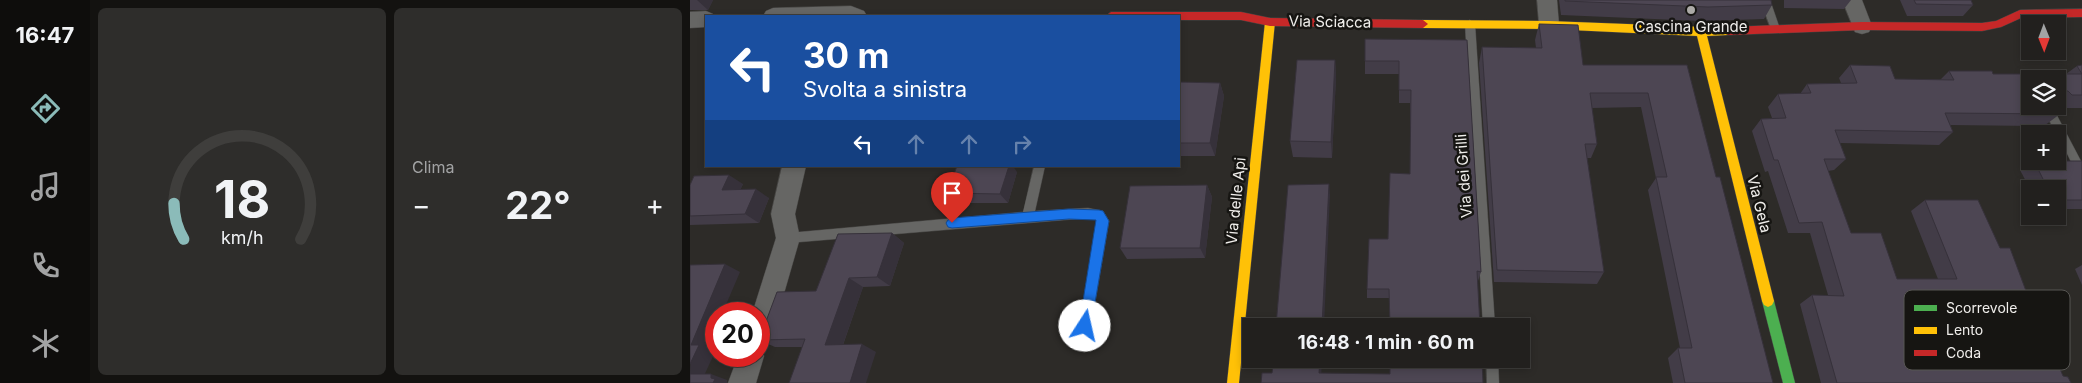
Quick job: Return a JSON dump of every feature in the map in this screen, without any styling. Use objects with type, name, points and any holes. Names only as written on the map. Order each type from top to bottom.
[{"type":"street","points":[[757,15],[764,0]]},
{"type":"street","points":[[1547,0],[1549,25]]},
{"type":"street","points":[[1852,0],[1862,26]]},
{"type":"street","name":"Via Sciacca","points":[[1180,16],[1241,16],[1270,22],[1549,25],[1701,32],[1862,26],[1982,27],[1998,24],[2020,14],[2082,13]]},
{"type":"street","points":[[812,15],[854,15]]},
{"type":"street","points":[[690,20],[705,19]]},
{"type":"street","name":"Via delle Api","points":[[1233,383],[1270,22]]},
{"type":"street","name":"Via Gela","points":[[1701,32],[1789,383]]},
{"type":"street","points":[[769,302],[788,238],[783,214],[784,202],[794,167]]},
{"type":"street","points":[[742,383],[747,367]]},
{"type":"lane","points":[[1765,0],[1774,29]]},
{"type":"lane","name":"Via dei Grilli","points":[[1470,24],[1489,318]]},
{"type":"lane","points":[[2052,115],[2082,174]]},
{"type":"lane","points":[[1028,217],[1040,167]]},
{"type":"lane","points":[[788,238],[1028,217],[1088,213],[1099,215],[1103,221],[1082,343]]},
{"type":"lane","points":[[1492,368],[1493,383]]},
{"type":"building","points":[[1565,0],[1771,0],[1772,5],[1708,7]]},
{"type":"building","points":[[1914,0],[1971,0],[1973,5],[1916,4]]},
{"type":"building","points":[[1539,24],[1578,25],[1583,65],[1687,65],[1716,177],[1720,177],[1773,383],[1685,383],[1678,348],[1692,348],[1656,177],[1667,177],[1648,93],[1590,93],[1597,144],[1585,144],[1604,272],[1497,270],[1482,47],[1542,48]]},
{"type":"building","points":[[1365,39],[1467,40],[1481,272],[1477,271],[1480,318],[1390,318],[1389,289],[1367,289],[1369,239],[1388,239],[1390,173],[1410,174],[1411,90],[1399,90],[1399,61],[1365,61]]},
{"type":"building","points":[[1297,60],[1335,60],[1331,142],[1290,141]]},
{"type":"building","points":[[1850,65],[1890,66],[1895,79],[1954,80],[1949,71],[1992,71],[1993,74],[2021,74],[2021,114],[1945,113],[1953,132],[1835,130],[1846,159],[1824,159],[1851,233],[1881,233],[1897,279],[1957,279],[1925,200],[1978,200],[2000,248],[2010,248],[2026,290],[1904,290],[1904,370],[2060,370],[2063,376],[2068,377],[2071,383],[1837,383],[1812,295],[1844,296],[1822,222],[1799,223],[1778,160],[1774,160],[1761,119],[1786,118],[1778,94],[1811,93],[1807,84],[1857,83]]},
{"type":"building","points":[[2082,65],[2082,74],[2077,66]]},
{"type":"building","points":[[2066,74],[2082,74],[2082,95],[2072,95],[2066,91]]},
{"type":"building","points":[[1180,82],[1220,83],[1210,143],[1180,143]]},
{"type":"building","points":[[2066,161],[2082,161],[2082,200],[2066,200],[2066,180],[2044,180],[2038,170],[2066,170]]},
{"type":"building","points":[[957,167],[1009,167],[1000,194],[947,193]]},
{"type":"building","points":[[729,175],[722,190],[756,189],[745,214],[690,216],[690,185],[694,176]]},
{"type":"building","points":[[1329,184],[1322,318],[1277,318],[1288,185]]},
{"type":"building","points":[[1207,185],[1200,248],[1120,248],[1130,186]]},
{"type":"building","points":[[892,233],[877,277],[849,278],[825,345],[862,344],[850,383],[789,383],[805,339],[770,340],[770,311],[777,292],[816,291],[838,234]]},
{"type":"building","points":[[725,264],[709,302],[705,302],[705,312],[691,345],[699,345],[690,364],[690,265]]},
{"type":"building","points":[[1273,368],[1319,368],[1319,373],[1390,374],[1390,368],[1482,368],[1483,383],[1261,383],[1262,373],[1272,373]]},
{"type":"building","points":[[690,374],[711,374],[711,378],[715,379],[713,383],[690,383]]},
{"type":"traffic: fast","points":[[1768,301],[1789,383]]},
{"type":"traffic: slow","points":[[1233,383],[1270,22]]},
{"type":"traffic: slow","points":[[1423,24],[1549,25],[1701,32],[1728,31]]},
{"type":"traffic: slow","points":[[1701,32],[1768,301]]},
{"type":"traffic: jam","points":[[1728,31],[1862,26],[1982,27],[1998,24],[2020,14],[2082,13]]},
{"type":"traffic: jam","points":[[1180,16],[1241,16],[1270,22],[1423,24]]},
{"type":"place","name":"Cascina Grande","points":[[1691,10]]},
{"type":"route","points":[[952,223],[1069,214],[1088,213],[1099,215],[1103,221],[1085,326]]}]
